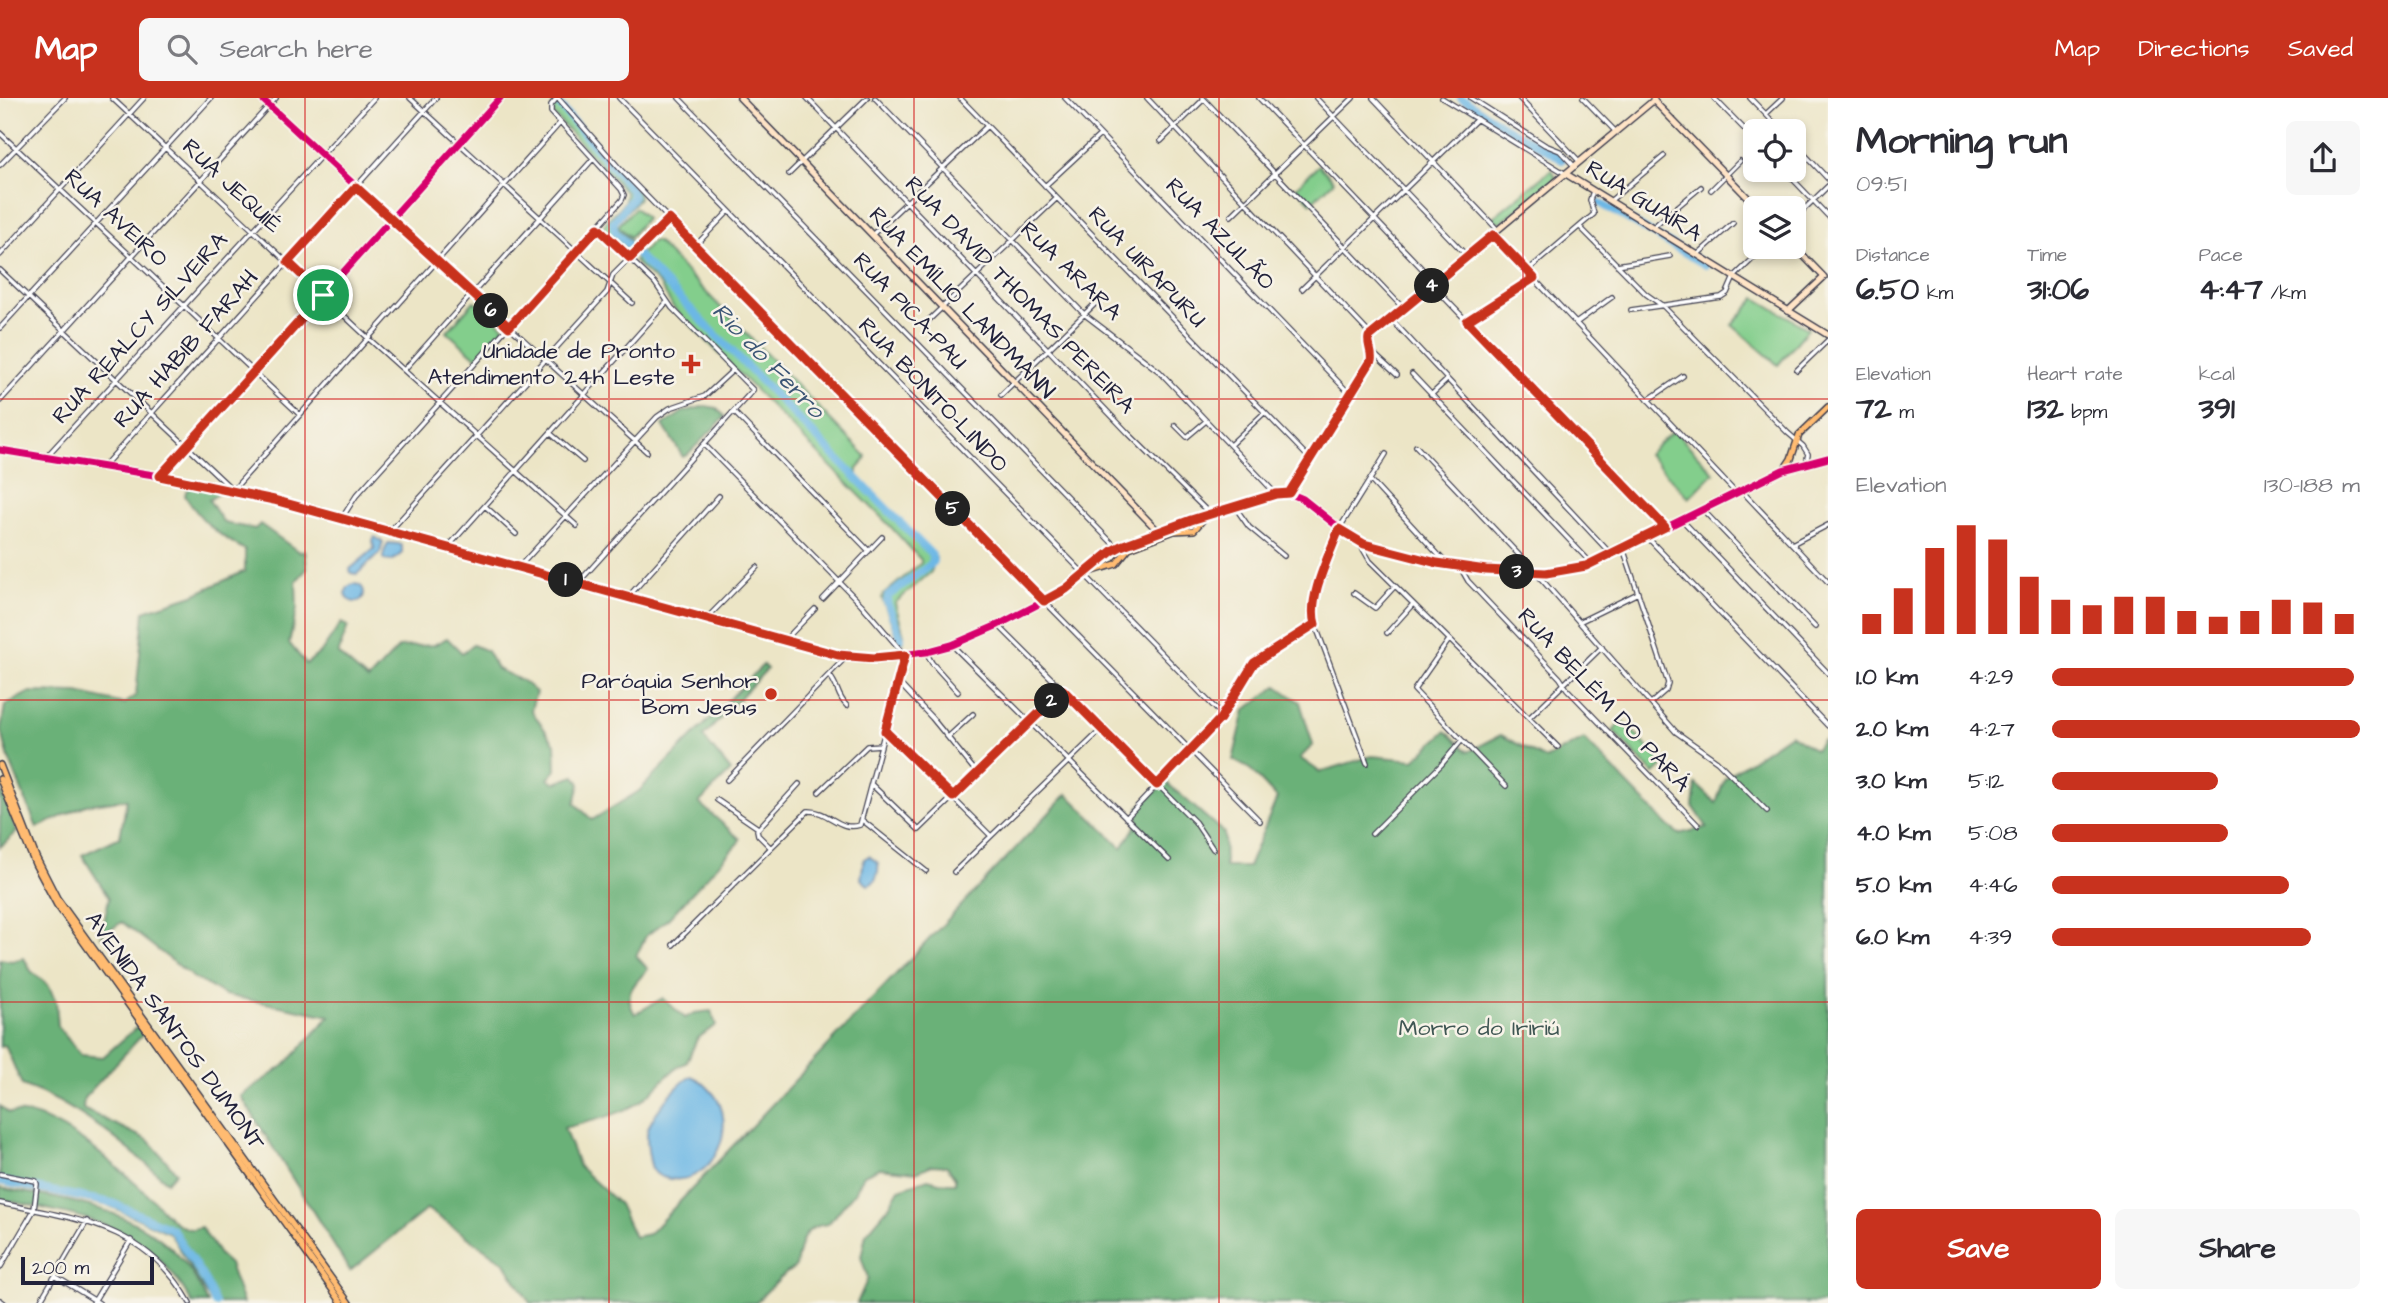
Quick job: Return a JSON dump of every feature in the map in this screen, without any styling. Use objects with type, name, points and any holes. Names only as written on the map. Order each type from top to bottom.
[{"type":"main road","points":[[1783,470],[1789,463],[1796,440],[1828,407]]},
{"type":"main road","points":[[0,450],[233,490],[847,656],[874,658],[926,652],[952,645],[998,625],[1066,589],[1117,548],[1191,520],[1276,494],[1289,493],[1303,499],[1339,529],[1359,541],[1448,565],[1536,573],[1564,571],[1592,564],[1783,470],[1828,458]]},
{"type":"main road","points":[[1794,451],[1798,459],[1806,463]]},
{"type":"main road","points":[[1084,575],[1114,565],[1129,548],[1177,530],[1196,528],[1208,515]]},
{"type":"main road","points":[[1191,520],[1196,528]]},
{"type":"main road","points":[[1106,555],[1108,562],[1114,565]]},
{"type":"main road","name":"AVENIDA SANTOS DUMONT","points":[[0,765],[36,857],[57,898],[349,1303]]},
{"type":"main road","name":"AVENIDA SANTOS DUMONT","points":[[0,779],[35,864],[57,905],[342,1303]]},
{"type":"street","points":[[0,165],[65,98]]},
{"type":"street","name":"RUA JEQUIÉ","points":[[112,98],[368,338],[577,526]]},
{"type":"street","points":[[0,255],[144,98]]},
{"type":"street","points":[[0,328],[211,98]]},
{"type":"street","points":[[261,98],[321,156],[647,452]]},
{"type":"street","points":[[0,401],[276,98]]},
{"type":"street","name":"RUA REALCY SILVEIRA","points":[[46,457],[374,98]]},
{"type":"street","points":[[410,98],[632,303]]},
{"type":"street","name":"RUA HABIB FARAH","points":[[103,467],[436,98]]},
{"type":"street","points":[[160,476],[500,98]]},
{"type":"street","points":[[342,519],[356,496],[622,201],[624,195],[550,110],[557,98],[621,170],[695,246],[1261,821]]},
{"type":"street","name":"RUA BONITO-LINDO","points":[[619,98],[1222,715]]},
{"type":"street","name":"RUA PICA-PAU","points":[[679,98],[1117,548]]},
{"type":"street","name":"RUA EMÍLIO LANDMANN","points":[[740,98],[1159,532]]},
{"type":"street","name":"RUA DAVID THOMAS PEREIRA","points":[[807,98],[1208,515]]},
{"type":"street","points":[[789,174],[867,98]]},
{"type":"street","name":"RUA ARARA","points":[[875,98],[1084,314],[1160,372],[1276,494]]},
{"type":"street","name":"RUA UIRAPURU","points":[[960,98],[1310,459]]},
{"type":"street","name":"RUA AZULÃO","points":[[1065,98],[1350,394]]},
{"type":"street","points":[[1147,98],[1371,335]]},
{"type":"street","points":[[1161,141],[1204,98],[1404,309]]},
{"type":"street","points":[[1259,98],[1467,321],[1665,527]]},
{"type":"street","points":[[1316,98],[1467,257]]},
{"type":"street","points":[[1231,216],[1353,98]]},
{"type":"street","points":[[1373,98],[1433,162],[1527,271],[1648,400],[1828,582]]},
{"type":"street","name":"RUA GUAÍRA","points":[[1442,98],[1734,277],[1828,338]]},
{"type":"street","points":[[1471,98],[1578,164]]},
{"type":"street","points":[[1519,98],[1578,164]]},
{"type":"street","points":[[1583,98],[1616,132]]},
{"type":"street","points":[[1714,98],[1743,128]]},
{"type":"street","points":[[1750,98],[1771,119]]},
{"type":"street","points":[[1766,114],[1783,98]]},
{"type":"street","points":[[1397,375],[1372,352],[1368,342],[1371,335],[1653,99],[1746,196]]},
{"type":"street","points":[[1302,289],[1477,120]]},
{"type":"street","points":[[0,270],[233,490],[560,123]]},
{"type":"street","points":[[872,235],[987,126]]},
{"type":"street","name":"RUA AVEIRO","points":[[0,133],[300,415]]},
{"type":"street","points":[[1045,186],[1100,135]]},
{"type":"street","points":[[1610,201],[1664,156]]},
{"type":"street","points":[[1806,156],[1828,179]]},
{"type":"street","points":[[404,370],[593,159]]},
{"type":"street","points":[[1710,190],[1740,161]]},
{"type":"street","points":[[1796,182],[1828,216]]},
{"type":"street","points":[[1806,207],[1828,186]]},
{"type":"street","points":[[1653,227],[1701,187]]},
{"type":"street","points":[[1527,271],[1594,214],[1590,200],[1593,191]]},
{"type":"street","points":[[929,320],[1057,198]]},
{"type":"street","points":[[695,246],[729,211]]},
{"type":"street","points":[[390,531],[607,292],[613,275],[669,219]]},
{"type":"street","points":[[1697,255],[1733,223]]},
{"type":"street","points":[[1580,227],[1807,451],[1806,463]]},
{"type":"street","points":[[578,583],[753,390],[667,302],[633,255],[598,228]]},
{"type":"street","points":[[1617,265],[1670,257]]},
{"type":"street","points":[[1788,311],[1826,275],[1806,257]]},
{"type":"street","points":[[1631,310],[1721,297],[1727,293],[1734,277],[1753,259]]},
{"type":"street","points":[[1467,321],[1534,278]]},
{"type":"street","points":[[1576,323],[1612,296]]},
{"type":"street","points":[[1001,395],[1100,299]]},
{"type":"street","points":[[448,547],[667,302]]},
{"type":"street","points":[[1391,319],[1611,554]]},
{"type":"street","points":[[1797,370],[1828,338]]},
{"type":"street","points":[[1289,493],[1371,361],[1372,352]]},
{"type":"street","points":[[519,567],[663,412],[678,404],[705,396],[733,370]]},
{"type":"street","points":[[1412,374],[1592,564]]},
{"type":"street","points":[[1648,400],[1683,376]]},
{"type":"street","points":[[1431,395],[1448,379]]},
{"type":"street","points":[[733,412],[869,551]]},
{"type":"street","points":[[1230,445],[1264,412]]},
{"type":"street","points":[[1175,425],[1187,437],[1206,421]]},
{"type":"street","points":[[550,433],[583,461]]},
{"type":"street","points":[[673,945],[808,811],[823,813],[844,827],[860,825],[905,655],[839,582],[704,444]]},
{"type":"street","points":[[1416,446],[1536,573],[1680,736],[1717,761],[1767,811]]},
{"type":"street","points":[[1367,763],[1312,611],[1339,529],[1387,454]]},
{"type":"street","points":[[1370,480],[1448,565]]},
{"type":"street","points":[[628,597],[719,496]]},
{"type":"street","points":[[485,506],[516,534]]},
{"type":"street","points":[[1235,507],[1249,527],[1284,556]]},
{"type":"street","points":[[1702,509],[1815,627]]},
{"type":"street","points":[[1681,519],[1828,673]]},
{"type":"street","points":[[1792,544],[1828,525]]},
{"type":"street","points":[[1647,536],[1828,726]]},
{"type":"street","points":[[823,599],[883,537]]},
{"type":"street","points":[[1359,541],[1366,557],[1558,747]]},
{"type":"street","points":[[1623,548],[1668,683],[1666,690],[1651,703]]},
{"type":"street","points":[[707,618],[757,567]]},
{"type":"street","name":"RUA BELÉM DO PARÁ","points":[[1460,567],[1468,581],[1567,690],[1698,825]]},
{"type":"street","points":[[1354,593],[1375,608],[1395,586]]},
{"type":"street","points":[[1579,622],[1639,593]]},
{"type":"street","points":[[1387,632],[1413,604]]},
{"type":"street","points":[[785,639],[815,609]]},
{"type":"street","points":[[1126,818],[1222,715],[1254,663],[1315,624]]},
{"type":"street","points":[[998,625],[1199,826],[1213,849]]},
{"type":"street","points":[[1449,640],[1414,690],[1506,786]]},
{"type":"street","points":[[952,645],[1169,860]]},
{"type":"street","points":[[1529,718],[1602,647]]},
{"type":"street","points":[[926,652],[932,663],[958,692]]},
{"type":"street","points":[[727,780],[847,656]]},
{"type":"street","points":[[829,675],[835,682],[839,699],[847,706]]},
{"type":"street","points":[[898,682],[948,737],[977,774]]},
{"type":"street","points":[[871,784],[919,830],[1063,690]]},
{"type":"street","points":[[948,737],[973,714]]},
{"type":"street","points":[[954,872],[1102,729]]},
{"type":"street","points":[[885,731],[991,836]]},
{"type":"street","points":[[1372,834],[1441,765],[1462,740]]},
{"type":"street","points":[[819,792],[867,746],[881,745]]},
{"type":"street","points":[[771,848],[758,835],[758,828],[799,784]]},
{"type":"street","points":[[717,800],[758,828]]},
{"type":"street","points":[[862,820],[926,871]]},
{"type":"street","points":[[0,1174],[36,1181],[37,1184],[34,1210],[0,1268]]},
{"type":"street","points":[[0,1203],[87,1221],[131,1240],[164,1267],[190,1303]]},
{"type":"street","points":[[39,1303],[87,1221]]},
{"type":"street","points":[[55,1276],[96,1302],[131,1240]]},
{"type":"green space","points":[[555,103],[638,192],[639,198],[615,224],[634,245],[634,252],[627,251],[603,229],[608,219],[624,202],[625,191],[554,115],[552,107]]},
{"type":"green space","points":[[1319,165],[1334,181],[1311,203],[1296,187]]},
{"type":"green space","points":[[1552,169],[1556,178],[1501,222],[1493,220],[1492,218]]},
{"type":"green space","points":[[635,208],[646,218],[630,237],[618,226]]},
{"type":"green space","points":[[656,241],[866,456],[857,469],[857,475],[936,558],[931,572],[895,603],[904,635],[903,644],[899,643],[882,598],[921,563],[921,560],[673,307],[660,285],[634,261]]},
{"type":"green space","points":[[1756,298],[1808,329],[1778,365],[1732,325]]},
{"type":"green space","points":[[474,301],[504,327],[477,358],[447,332]]},
{"type":"green space","points":[[705,406],[717,408],[725,417],[683,457],[663,425],[683,412]]},
{"type":"green space","points":[[1674,430],[1714,473],[1689,498],[1648,454]]},
{"type":"green space","name":"Morro do Iririú","points":[[191,487],[218,490],[217,495],[209,500],[224,523],[255,529],[260,524],[299,552],[305,550],[307,569],[296,581],[297,608],[289,643],[306,664],[322,651],[341,623],[348,626],[338,654],[368,680],[399,647],[434,645],[447,638],[462,653],[473,645],[487,651],[497,669],[523,681],[536,692],[531,710],[555,744],[556,770],[548,779],[555,783],[575,776],[580,784],[575,803],[592,820],[639,791],[763,665],[767,669],[703,737],[731,771],[699,803],[740,839],[669,918],[646,936],[636,956],[648,969],[634,985],[630,995],[635,1014],[663,998],[685,1018],[694,1013],[711,1011],[716,1025],[697,1039],[687,1062],[674,1070],[641,1101],[614,1114],[564,1128],[579,1167],[619,1204],[634,1237],[649,1234],[1067,794],[1122,848],[1138,822],[1138,808],[1166,782],[1224,833],[1225,867],[1248,867],[1277,798],[1250,769],[1233,760],[1245,710],[1277,686],[1300,702],[1313,745],[1300,758],[1320,772],[1372,756],[1414,760],[1446,731],[1468,752],[1501,735],[1545,759],[1584,739],[1668,826],[1679,834],[1707,827],[1693,806],[1696,784],[1716,803],[1725,778],[1790,734],[1815,750],[1822,740],[1828,745],[1828,1303],[857,1303],[868,1278],[861,1257],[866,1234],[888,1208],[899,1189],[928,1179],[955,1183],[955,1178],[947,1166],[932,1165],[916,1172],[879,1168],[864,1175],[855,1192],[828,1224],[819,1225],[808,1232],[801,1244],[796,1266],[755,1303],[530,1303],[505,1263],[427,1209],[350,1271],[241,1096],[286,1064],[330,1016],[225,995],[194,978],[122,922],[101,936],[109,898],[82,855],[120,837],[127,799],[86,805],[37,828],[9,759],[1,729],[5,705],[30,692],[78,693],[124,704],[136,695],[144,611],[193,595],[245,571],[245,550],[204,521],[185,496]]},
{"type":"green space","points":[[1623,721],[1664,765],[1654,774],[1613,731]]},
{"type":"green space","points":[[0,788],[17,832],[0,847]]},
{"type":"green space","points":[[24,958],[31,971],[48,985],[56,1001],[58,1027],[81,1055],[103,1057],[137,1027],[145,1032],[84,1098],[83,1109],[148,1140],[176,1172],[167,1182],[134,1153],[80,1114],[22,1085],[5,1045],[0,1047],[0,959],[12,961]]},
{"type":"green space","points":[[0,1106],[9,1113],[26,1113],[64,1129],[120,1170],[178,1224],[190,1229],[201,1227],[220,1256],[229,1264],[243,1303],[212,1303],[170,1233],[110,1206],[0,1184]]},
{"type":"green space","points":[[0,1188],[74,1202],[123,1217],[145,1228],[183,1261],[208,1303],[192,1303],[174,1276],[155,1255],[134,1239],[85,1218],[0,1199]]},
{"type":"water","points":[[375,537],[383,542],[380,553],[357,574],[351,573],[350,569],[374,549]]},
{"type":"water","points":[[388,543],[402,546],[402,553],[392,561],[384,560]]},
{"type":"water","points":[[355,584],[361,587],[364,593],[361,599],[355,602],[349,599],[346,593],[349,587]]},
{"type":"water","points":[[869,856],[878,863],[878,870],[875,879],[868,885],[861,879],[864,859]]},
{"type":"water","points":[[691,1076],[712,1092],[720,1105],[723,1135],[710,1162],[699,1172],[686,1178],[665,1178],[652,1169],[647,1135],[652,1120],[664,1103]]},
{"type":"waterway","points":[[1461,98],[1562,160]]},
{"type":"waterway","name":"Rio do Ferro","points":[[559,105],[630,188],[633,197],[613,223],[615,232],[932,555],[933,561],[930,565],[888,596],[887,602],[901,638]]},
{"type":"waterway","points":[[1600,203],[1706,265]]},
{"type":"waterway","points":[[0,1181],[112,1203],[172,1229],[204,1279],[215,1303]]},
{"type":"cycle path","points":[[261,98],[391,219]]},
{"type":"cycle path","points":[[160,476],[500,98]]},
{"type":"cycle path","points":[[0,450],[253,494],[853,657],[926,652],[952,645],[1058,594],[1117,548],[1207,515]]},
{"type":"cycle path","points":[[1235,507],[1276,494],[1289,493],[1303,499],[1352,538],[1370,546],[1460,567],[1555,572],[1592,564],[1783,470],[1828,458]]},
{"type":"place","name":"Unidade de Pronto Atendimento 24h Leste","points":[[691,364]]},
{"type":"place","name":"Paróquia Senhor Bom Jesus","points":[[771,694]]},
{"type":"route","points":[[356,187],[509,327],[598,228],[630,258],[669,219],[1044,601],[1073,584],[1121,546],[1191,520],[1276,494],[1289,493],[1371,361],[1369,337],[1493,235],[1534,278],[1467,321],[1665,527],[1599,561],[1546,573],[1486,570],[1437,563],[1364,544],[1339,529],[1315,597],[1312,615],[1315,624],[1254,663],[1220,719],[1157,785],[1063,690],[953,797],[885,731],[905,655],[863,658],[838,655],[274,500],[160,476],[323,295],[288,262],[356,187]]}]
